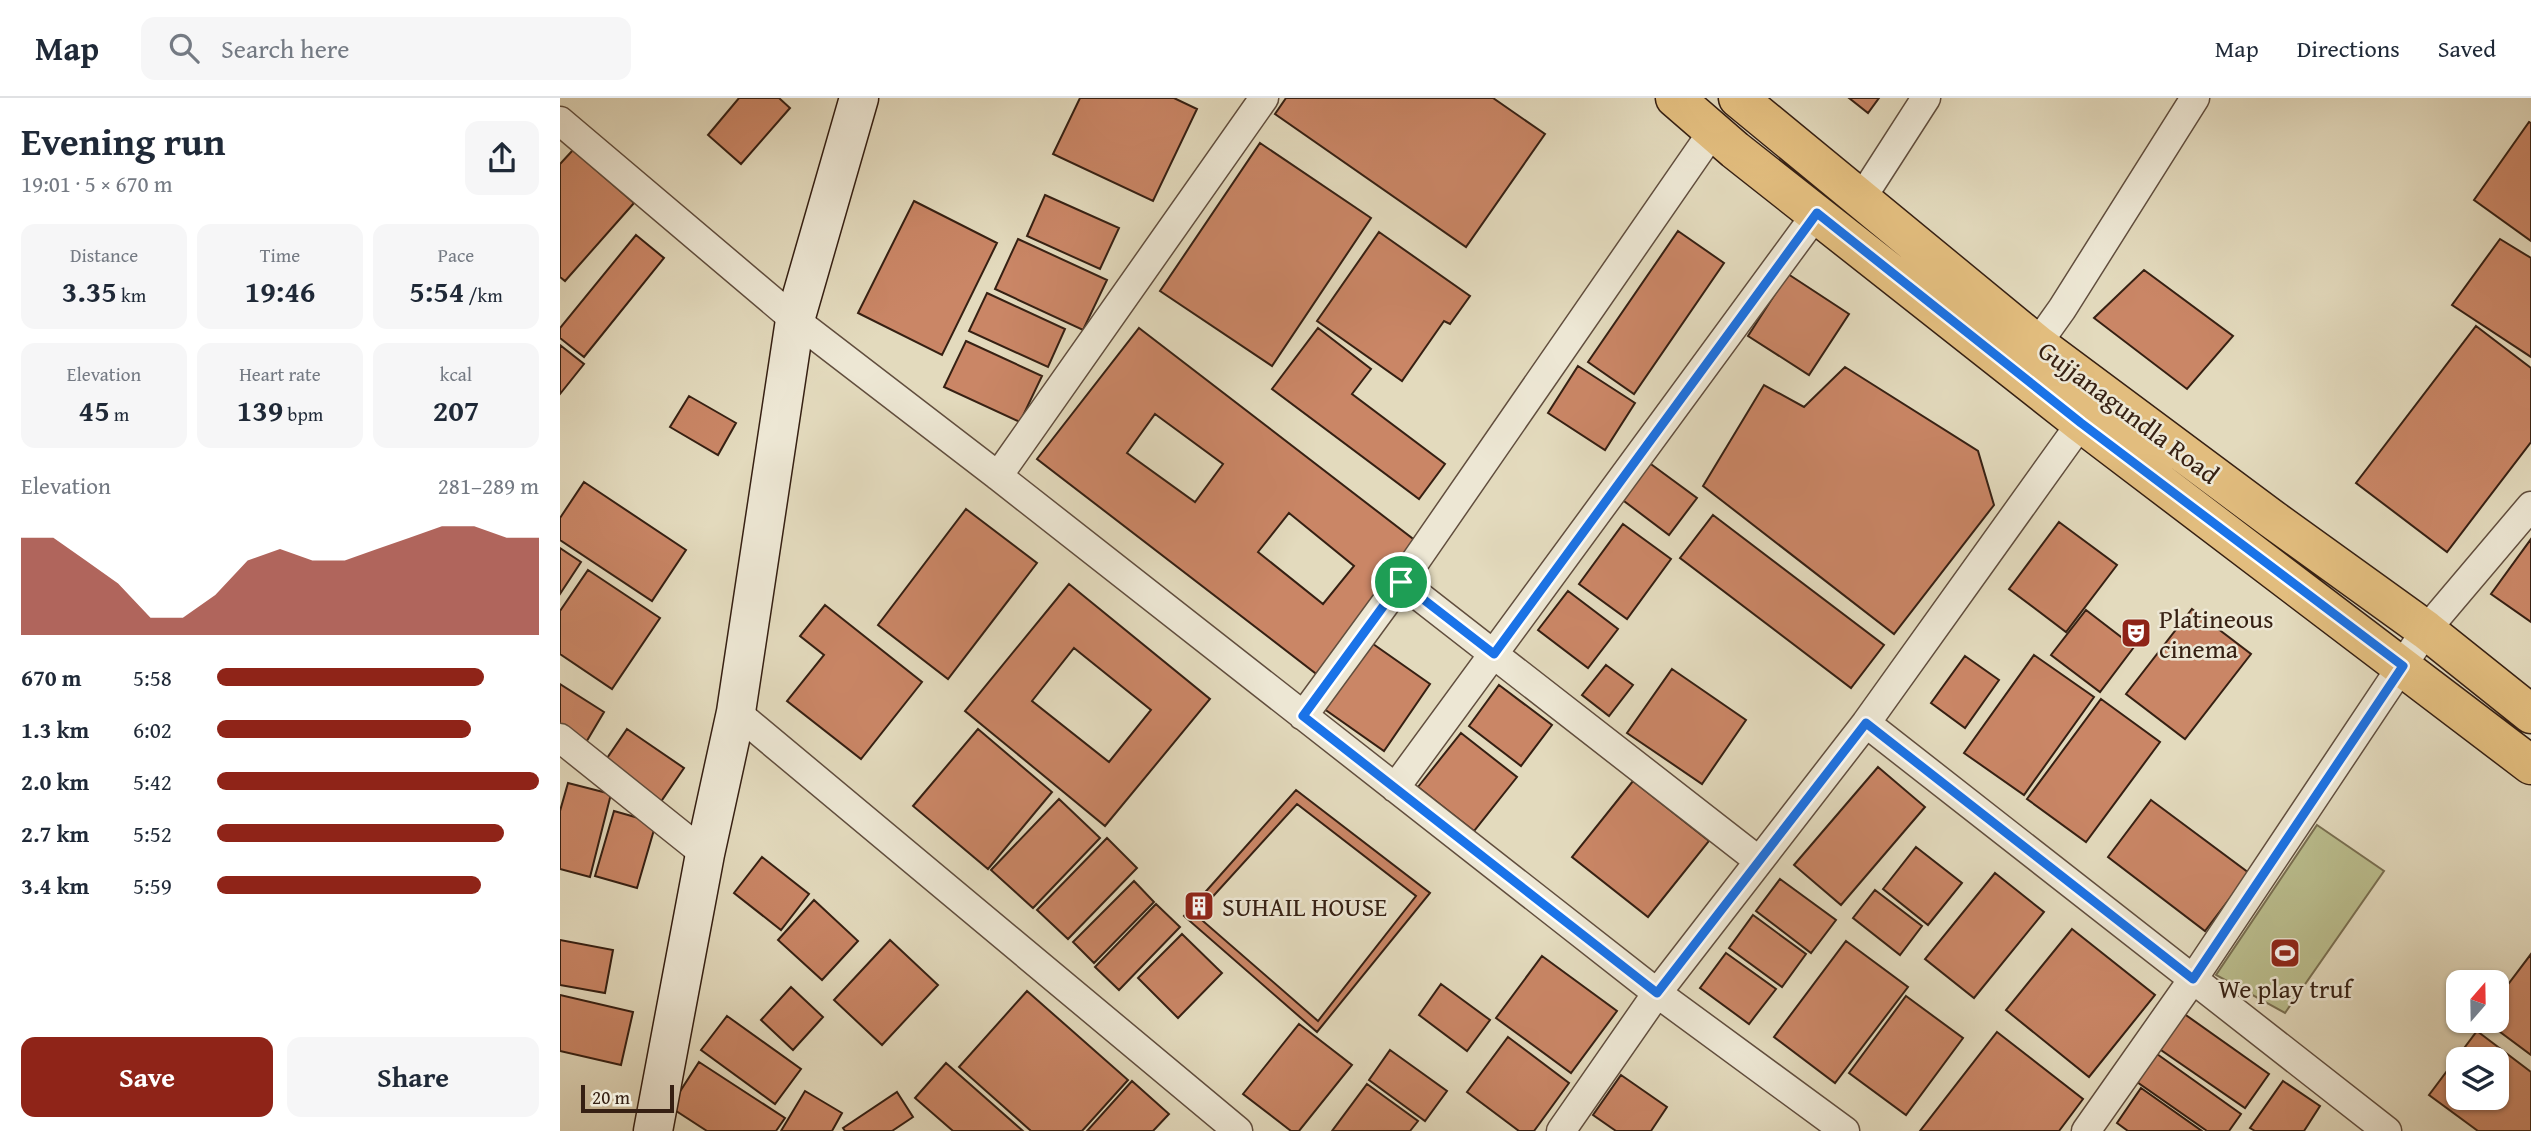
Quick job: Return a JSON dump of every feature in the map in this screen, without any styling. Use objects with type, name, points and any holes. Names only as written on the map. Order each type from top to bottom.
[{"type":"main road","name":"Gujjanagundla Road","points":[[1675,98],[1724,140],[2081,423],[2531,765]]},
{"type":"main road","name":"Gujjanagundla Road","points":[[1755,103],[1861,199],[2037,344],[2426,630],[2531,714]]},
{"type":"street","points":[[653,1131],[705,855],[736,712],[795,320],[859,98]]},
{"type":"street","points":[[998,476],[1264,98]]},
{"type":"street","points":[[1861,199],[1926,98]]},
{"type":"street","points":[[2037,344],[2062,309],[2194,98]]},
{"type":"street","points":[[1303,716],[1724,140],[1755,103]]},
{"type":"street","points":[[560,121],[795,320],[1657,993],[1845,1131]]},
{"type":"street","points":[[1395,788],[1817,213]]},
{"type":"street","points":[[1561,1131],[1657,993],[1866,723],[2081,423]]},
{"type":"street","points":[[2087,1131],[2193,979],[2426,630],[2531,506]]},
{"type":"street","points":[[1401,582],[1759,861]]},
{"type":"street","points":[[736,712],[1238,1131]]},
{"type":"street","points":[[1866,723],[2387,1131]]},
{"type":"street","points":[[560,738],[705,855]]},
{"type":"green space","points":[[2317,825],[2384,871],[2285,1013],[2216,975]]},
{"type":"building","points":[[739,98],[779,98],[790,108],[741,164],[708,135]]},
{"type":"building","points":[[1080,98],[1174,98],[1197,109],[1153,201],[1053,154]]},
{"type":"building","points":[[1286,98],[1493,98],[1545,134],[1466,247],[1275,114]]},
{"type":"building","points":[[1849,98],[1879,98],[1868,113]]},
{"type":"building","points":[[2529,122],[2531,123],[2531,241],[2474,200]]},
{"type":"building","points":[[1260,143],[1371,218],[1272,366],[1160,291]]},
{"type":"building","points":[[573,150],[634,203],[565,281],[560,277],[560,164]]},
{"type":"building","points":[[1045,195],[1119,228],[1100,269],[1027,236]]},
{"type":"building","points":[[914,201],[997,243],[942,355],[858,313]]},
{"type":"building","points":[[1678,231],[1724,263],[1634,394],[1588,362]]},
{"type":"building","points":[[1379,232],[1470,296],[1450,324],[1444,321],[1402,381],[1317,321]]},
{"type":"building","points":[[636,235],[664,258],[584,357],[560,338],[560,328]]},
{"type":"building","points":[[1018,239],[1107,280],[1083,330],[995,289]]},
{"type":"building","points":[[2500,239],[2531,258],[2531,357],[2452,305]]},
{"type":"building","points":[[2144,270],[2233,336],[2187,389],[2094,318]]},
{"type":"building","points":[[1788,274],[1849,314],[1809,375],[1748,336]]},
{"type":"building","points":[[987,293],[1065,329],[1048,367],[969,331]]},
{"type":"building","points":[[2476,326],[2531,368],[2531,442],[2447,552],[2356,483]]},
{"type":"building","points":[[1139,328],[1421,545],[1319,676],[1037,459]],"holes":[[[1155,414],[1223,464],[1195,502],[1127,453]],[[1289,513],[1354,566],[1323,604],[1258,552]]]},
{"type":"building","points":[[1318,328],[1371,369],[1352,394],[1445,464],[1419,499],[1272,389]]},
{"type":"building","points":[[966,341],[1042,376],[1020,422],[944,387]]},
{"type":"building","points":[[560,345],[584,364],[560,394]]},
{"type":"building","points":[[1578,366],[1635,403],[1605,450],[1548,413]]},
{"type":"building","points":[[1845,367],[1978,451],[1994,505],[1894,634],[1703,486],[1764,385],[1804,407]]},
{"type":"building","points":[[689,396],[736,423],[718,455],[670,427]]},
{"type":"building","points":[[1644,459],[1697,498],[1669,535],[1616,495]]},
{"type":"building","points":[[584,482],[686,550],[652,601],[560,540],[560,518]]},
{"type":"building","points":[[966,509],[1037,563],[948,679],[878,625]]},
{"type":"building","points":[[1713,515],[1884,645],[1851,688],[1680,558]]},
{"type":"building","points":[[2059,522],[2117,565],[2066,632],[2009,589]]},
{"type":"building","points":[[1623,524],[1671,559],[1627,619],[1579,584]]},
{"type":"building","points":[[2531,539],[2531,622],[2491,594]]},
{"type":"building","points":[[560,548],[581,562],[560,594]]},
{"type":"building","points":[[588,570],[660,618],[612,689],[560,654],[560,611]]},
{"type":"building","points":[[1069,584],[1210,699],[1105,826],[965,711]],"holes":[[[1074,648],[1151,710],[1109,762],[1032,701]]]},
{"type":"building","points":[[1568,591],[1618,629],[1588,668],[1538,630]]},
{"type":"building","points":[[825,605],[922,682],[861,759],[787,701],[824,655],[800,636]]},
{"type":"building","points":[[2192,609],[2251,654],[2185,739],[2126,694]]},
{"type":"building","points":[[2086,610],[2134,647],[2100,692],[2051,655]]},
{"type":"building","points":[[1366,639],[1430,684],[1384,751],[1320,706]]},
{"type":"building","points":[[2034,655],[2094,697],[2024,795],[1964,753]]},
{"type":"building","points":[[1965,656],[1999,680],[1965,728],[1931,703]]},
{"type":"building","points":[[1606,665],[1633,685],[1609,716],[1582,695]]},
{"type":"building","points":[[1672,669],[1746,720],[1702,784],[1627,733]]},
{"type":"building","points":[[560,684],[604,712],[585,744],[560,728]]},
{"type":"building","points":[[1499,685],[1552,725],[1521,766],[1469,726]]},
{"type":"building","points":[[2101,699],[2160,742],[2086,842],[2027,799]]},
{"type":"building","points":[[627,729],[684,768],[660,803],[603,764]]},
{"type":"building","points":[[978,729],[1052,792],[988,869],[913,806]]},
{"type":"building","points":[[1461,733],[1517,777],[1474,831],[1418,787]]},
{"type":"building","points":[[1878,767],[1925,807],[1841,905],[1794,865]]},
{"type":"building","points":[[1633,781],[1709,841],[1648,917],[1572,857]]},
{"type":"building","points":[[568,783],[611,794],[590,877],[560,869],[560,811]]},
{"type":"building","name":"SUHAIL HOUSE","points":[[1296,790],[1430,893],[1317,1032],[1184,916]],"holes":[[[1297,804],[1416,896],[1318,1021],[1196,915]]]},
{"type":"building","points":[[1059,799],[1100,838],[1033,908],[991,870]]},
{"type":"building","points":[[2151,800],[2249,873],[2205,931],[2108,857]]},
{"type":"building","points":[[614,811],[656,823],[637,888],[595,876]]},
{"type":"building","points":[[1107,838],[1137,868],[1068,939],[1037,910]]},
{"type":"building","points":[[1916,847],[1962,883],[1928,925],[1883,889]]},
{"type":"building","points":[[762,857],[809,894],[781,930],[734,893]]},
{"type":"building","points":[[1995,873],[2044,912],[1974,998],[1925,959]]},
{"type":"building","points":[[1780,879],[1836,920],[1811,953],[1756,911]]},
{"type":"building","points":[[1134,881],[1154,902],[1094,963],[1073,942]]},
{"type":"building","points":[[1875,890],[1922,926],[1900,955],[1853,918]]},
{"type":"building","points":[[814,900],[858,941],[822,980],[778,940]]},
{"type":"building","points":[[1156,904],[1180,927],[1119,990],[1095,967]]},
{"type":"building","points":[[1753,915],[1806,954],[1782,987],[1729,948]]},
{"type":"building","points":[[2072,929],[2155,995],[2089,1077],[2006,1010]]},
{"type":"building","points":[[1182,934],[1222,973],[1178,1018],[1138,978]]},
{"type":"building","points":[[560,940],[613,950],[605,993],[560,985]]},
{"type":"building","points":[[890,940],[938,985],[882,1045],[834,1000]]},
{"type":"building","points":[[1846,941],[1908,987],[1835,1083],[1774,1037]]},
{"type":"building","points":[[1726,953],[1776,989],[1749,1024],[1700,988]]},
{"type":"building","points":[[2531,954],[2531,1055],[2501,1033],[2510,1032],[2510,982]]},
{"type":"building","points":[[1542,956],[1617,1011],[1571,1073],[1496,1018]]},
{"type":"building","points":[[1441,984],[1490,1020],[1467,1051],[1419,1015]]},
{"type":"building","points":[[791,987],[823,1017],[793,1050],[761,1020]]},
{"type":"building","points":[[1027,991],[1128,1080],[1082,1131],[1031,1131],[959,1067]]},
{"type":"building","points":[[560,995],[633,1012],[621,1065],[560,1051]]},
{"type":"building","points":[[1906,996],[1963,1038],[1906,1115],[1849,1073]]},
{"type":"building","points":[[2183,1013],[2269,1074],[2245,1108],[2158,1048]]},
{"type":"building","points":[[727,1016],[801,1069],[775,1104],[701,1050]]},
{"type":"building","points":[[1299,1024],[1352,1065],[1299,1131],[1291,1131],[1243,1094]]},
{"type":"building","points":[[1997,1032],[2083,1099],[2059,1131],[1920,1131]]},
{"type":"building","points":[[2476,1033],[2480,1033],[2498,1047],[2465,1047]]},
{"type":"building","points":[[1508,1037],[1569,1083],[1534,1131],[1519,1131],[1467,1092]]},
{"type":"building","points":[[1390,1050],[1447,1091],[1425,1121],[1369,1080]]},
{"type":"building","points":[[2157,1054],[2241,1114],[2229,1131],[2207,1131],[2137,1082]]},
{"type":"building","points":[[2509,1055],[2531,1072],[2531,1131],[2478,1131],[2449,1110],[2509,1110]]},
{"type":"building","points":[[699,1062],[785,1118],[776,1131],[707,1131],[670,1107]]},
{"type":"building","points":[[946,1063],[1023,1131],[953,1131],[915,1098]]},
{"type":"building","points":[[2446,1072],[2446,1107],[2429,1095]]},
{"type":"building","points":[[1621,1075],[1667,1107],[1651,1131],[1616,1131],[1593,1115]]},
{"type":"building","points":[[1132,1081],[1169,1114],[1153,1131],[1087,1131]]},
{"type":"building","points":[[2283,1081],[2320,1106],[2304,1131],[2255,1131],[2250,1128]]},
{"type":"building","points":[[1367,1084],[1418,1121],[1410,1131],[1332,1131]]},
{"type":"building","points":[[2141,1088],[2202,1131],[2128,1131],[2117,1123]]},
{"type":"building","points":[[805,1091],[842,1113],[832,1131],[781,1131]]},
{"type":"building","points":[[897,1092],[913,1117],[892,1131],[845,1131],[843,1128]]},
{"type":"place","name":"Platineous cinema","points":[[2136,633]]},
{"type":"place","name":"SUHAIL HOUSE","points":[[1199,906]]},
{"type":"place","name":"We play truf","points":[[2285,953]]},
{"type":"route","points":[[1817,213],[2081,423],[2403,666],[2193,979],[1866,723],[1657,993],[1303,716],[1401,582],[1494,654],[1817,213]]}]
